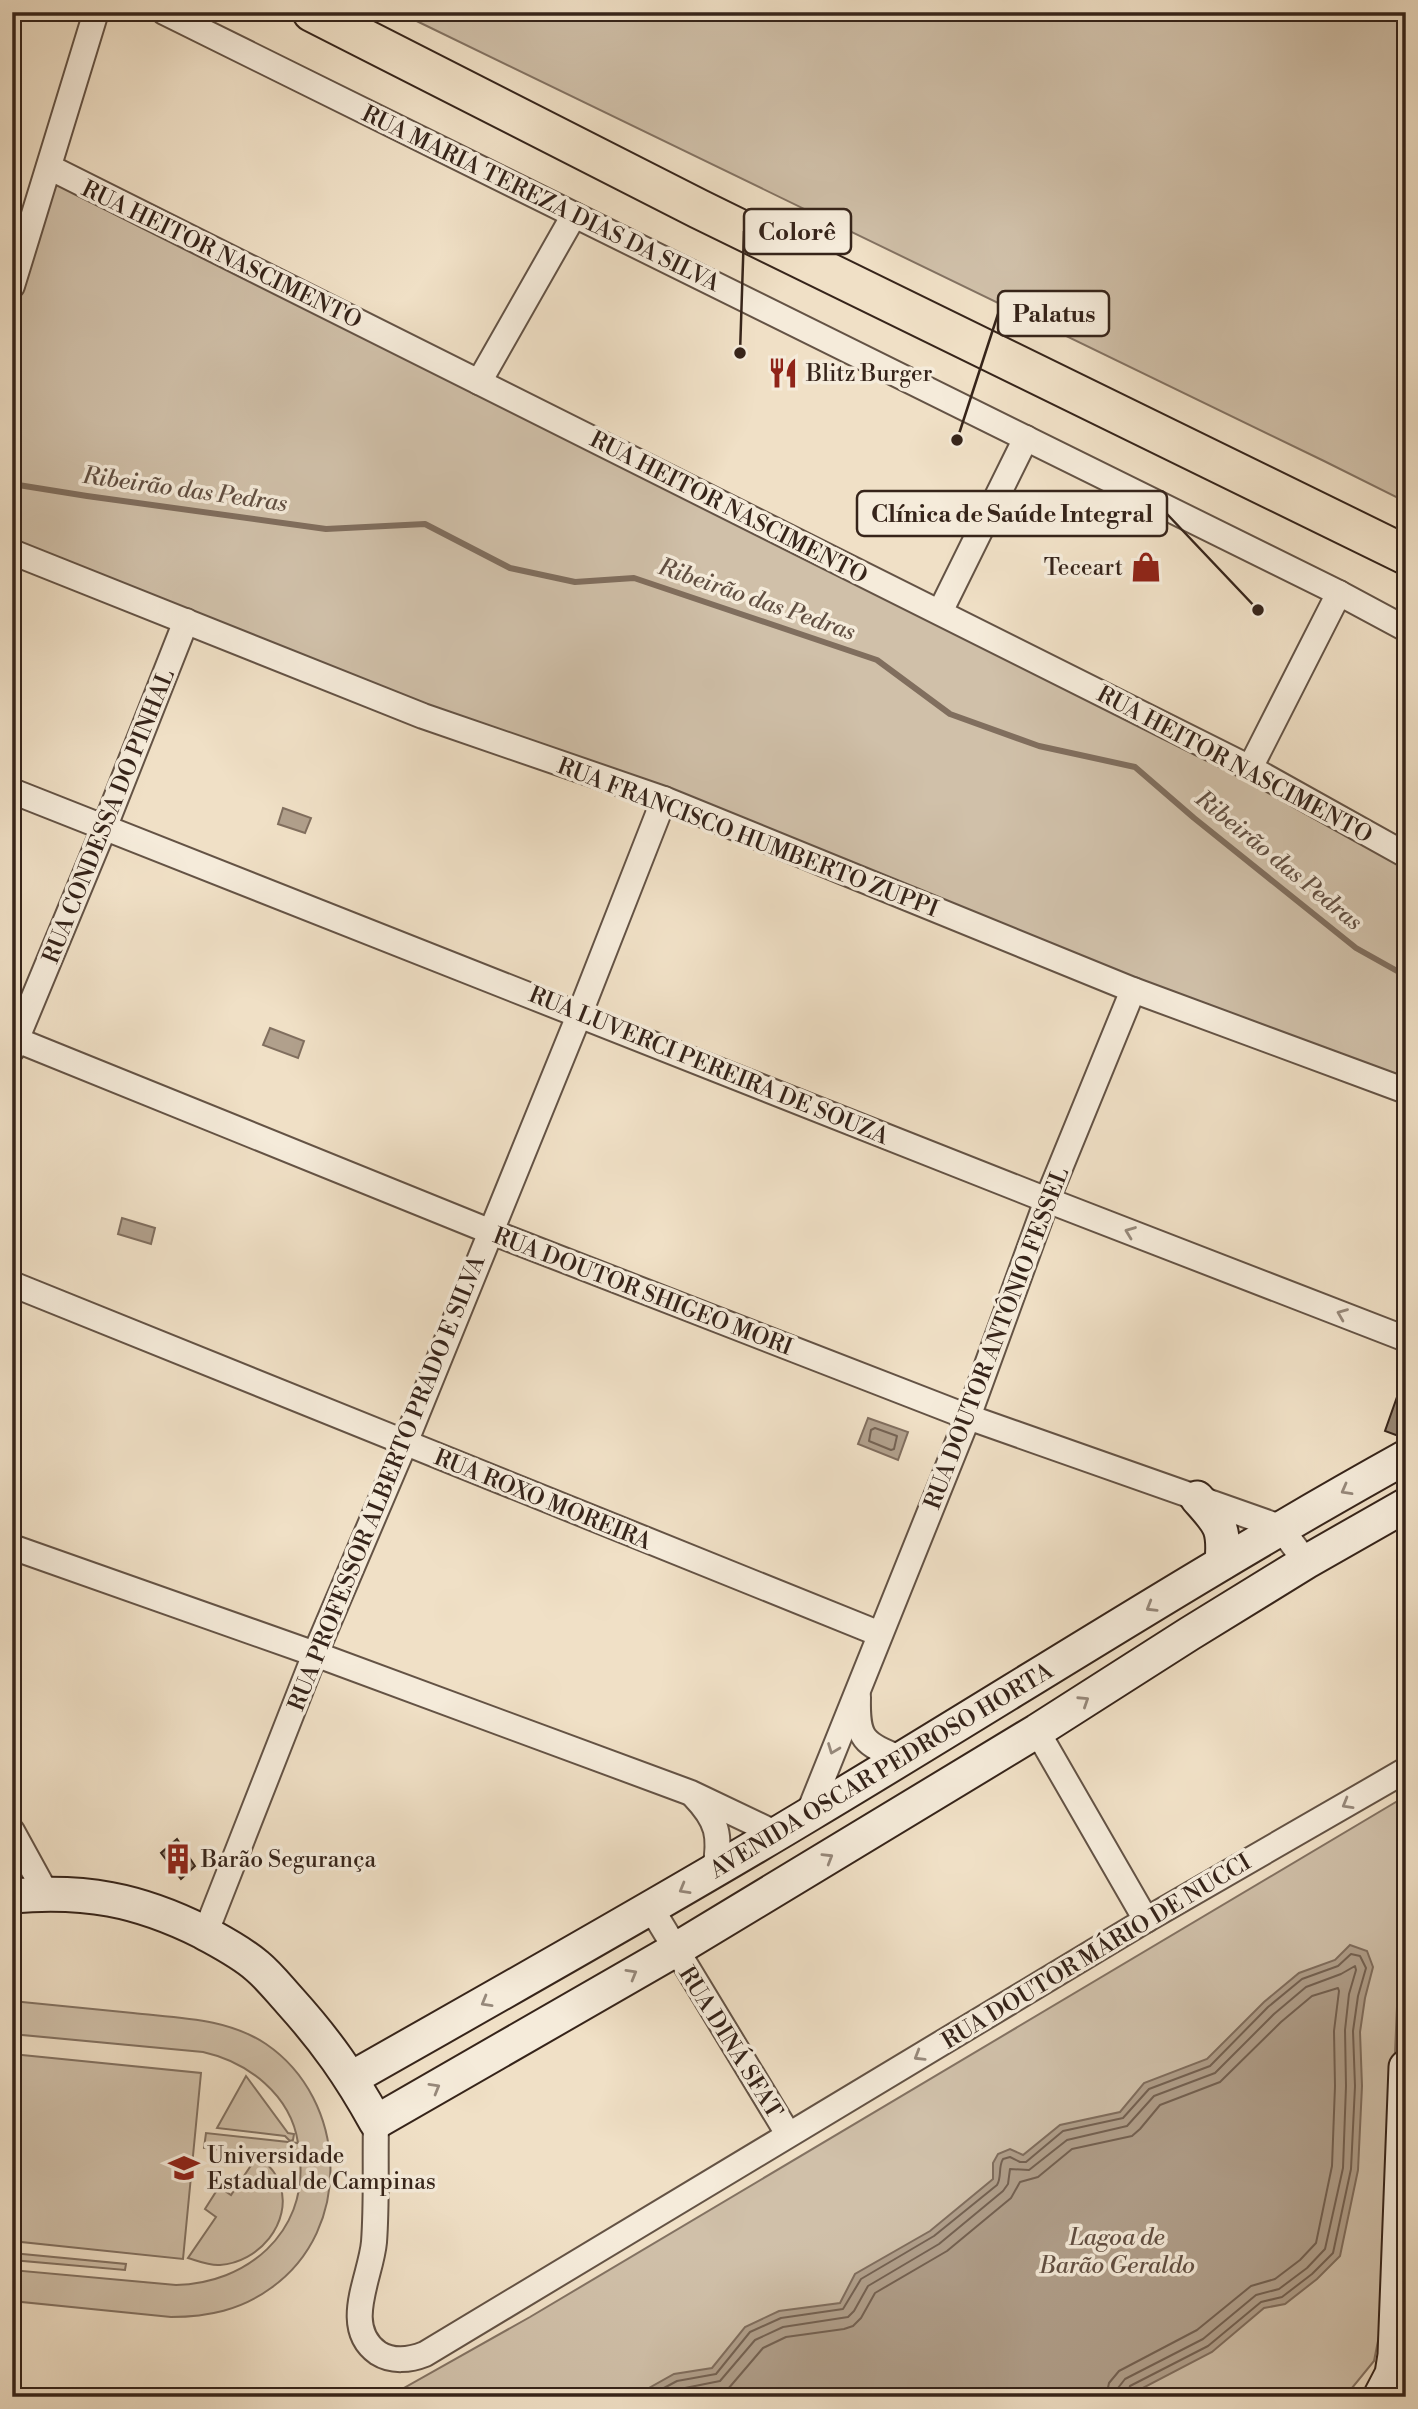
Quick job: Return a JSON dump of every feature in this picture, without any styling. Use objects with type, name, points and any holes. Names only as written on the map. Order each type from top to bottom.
[{"type":"main road","points":[[312,12],[699,209],[1406,555]]},
{"type":"main road","name":"AVENIDA OSCAR PEDROSO HORTA","points":[[352,2078],[807,1817],[1280,1527],[1406,1457]]},
{"type":"main road","points":[[1197,1497],[1219,1523],[1224,1540],[1222,1563]]},
{"type":"main road","name":"AVENIDA OSCAR PEDROSO HORTA","points":[[376,2122],[675,1950],[1037,1731],[1306,1562],[1390,1524],[1406,1505]]},
{"type":"main road","points":[[12,1896],[78,1894],[121,1900],[182,1922],[222,1942],[257,1966],[310,2024],[352,2078],[376,2122]]},
{"type":"main road","points":[[1380,2397],[1392,2374],[1395,2356],[1406,2067]]},
{"type":"street","points":[[12,286],[96,12]]},
{"type":"street","name":"RUA MARIA TEREZA DIAS DA SILVA","points":[[164,12],[1339,593],[1406,629]]},
{"type":"street","name":"RUA HEITOR NASCIMENTO","points":[[49,167],[1250,768],[1406,855]]},
{"type":"street","points":[[479,382],[573,215]]},
{"type":"street","points":[[940,612],[1026,438]]},
{"type":"street","name":"RUA FRANCISCO HUMBERTO ZUPPI","points":[[12,552],[423,716],[664,799],[1133,990],[1406,1091]]},
{"type":"street","points":[[1250,768],[1339,593]]},
{"type":"street","name":"RUA CONDESSA DO PINHAL","points":[[14,1043],[106,826],[186,621]]},
{"type":"street","name":"RUA LUVERCI PEREIRA DE SOUZA","points":[[12,791],[1406,1339]]},
{"type":"street","name":"RUA PROFESSOR ALBERTO PRADO E SILVA","points":[[205,1934],[315,1654],[405,1443],[664,799]]},
{"type":"street","name":"RUA DOUTOR ANTÔNIO FESSEL","points":[[807,1817],[968,1417],[1047,1200],[1133,990]]},
{"type":"street","name":"RUA DOUTOR SHIGEO MORI","points":[[14,1043],[968,1417],[1280,1527]]},
{"type":"street","name":"RUA ROXO MOREIRA","points":[[12,1284],[880,1634]]},
{"type":"street","points":[[1280,1527],[1306,1562]]},
{"type":"street","points":[[12,1547],[315,1654],[691,1793],[777,1834]]},
{"type":"street","name":"RUA DOUTOR ANTÔNIO FESSEL","points":[[858,1685],[858,1724],[864,1738],[873,1747],[902,1759]]},
{"type":"street","points":[[1037,1731],[1146,1920]]},
{"type":"street","name":"RUA DOUTOR MÁRIO DE NUCCI","points":[[376,2122],[373,2243],[359,2312],[360,2329],[367,2343],[381,2355],[412,2360],[1146,1920],[1406,1770]]},
{"type":"street","points":[[691,1793],[709,1811],[717,1830],[719,1851],[715,1870]]},
{"type":"street","points":[[12,1831],[46,1893]]},
{"type":"street","name":"RUA DINÁ SFAT","points":[[651,1908],[788,2134]]},
{"type":"shaded area","points":[[398,12],[1406,12],[1406,502],[1324,461]]},
{"type":"shaded area","points":[[49,167],[1406,855],[1406,1091],[12,552],[12,286]]},
{"type":"shaded area","points":[[1406,1796],[1384,2311],[1374,2361],[1352,2388],[1340,2397],[388,2397],[530,2317]]},
{"type":"shaded area","points":[[12,2001],[185,2018],[219,2024],[251,2035],[266,2044],[293,2068],[313,2097],[326,2130],[330,2165],[328,2200],[317,2233],[298,2263],[260,2296],[224,2311],[198,2316],[171,2317],[12,2301],[12,2270],[176,2285],[202,2282],[226,2275],[248,2264],[267,2249],[282,2231],[293,2210],[300,2186],[300,2159],[204,2148],[206,2133],[298,2143],[287,2110],[277,2096],[265,2083],[236,2064],[203,2052],[12,2034]]},
{"type":"shaded area","points":[[12,2054],[201,2073],[183,2259],[12,2241]]},
{"type":"shaded area","points":[[246,2076],[288,2133],[294,2134],[293,2140],[290,2141],[285,2136],[217,2128]]},
{"type":"shaded area","points":[[258,2155],[276,2175],[283,2199],[277,2226],[269,2238],[259,2249],[234,2263],[212,2265],[188,2258],[216,2217],[205,2209],[219,2187],[231,2195]]},
{"type":"shaded area","points":[[12,2253],[126,2264],[125,2270],[12,2260]]},
{"type":"water","points":[[283,808],[311,818],[305,833],[278,824]]},
{"type":"water","points":[[270,1028],[304,1041],[298,1058],[263,1045]]},
{"type":"water","points":[[122,1218],[155,1228],[151,1244],[118,1234]]},
{"type":"water","points":[[868,1418],[908,1432],[898,1460],[858,1444]]},
{"type":"water","name":"Lagoa de Barão Geraldo","points":[[1350,1945],[1367,1951],[1373,1967],[1360,2032],[1362,2086],[1358,2170],[1340,2256],[1317,2279],[1285,2304],[1264,2308],[1212,2352],[1135,2392],[1131,2397],[633,2397],[674,2374],[712,2368],[745,2327],[779,2311],[840,2303],[855,2274],[930,2231],[993,2179],[993,2163],[998,2154],[1010,2149],[1023,2155],[1060,2125],[1120,2112],[1144,2083],[1207,2059],[1264,2002],[1299,1973],[1335,1960]]},
{"type":"building","points":[[1403,1380],[1406,1381],[1404,1438],[1385,1431]]},
{"type":"building","name":"Barão Segurança","points":[[177,1839],[195,1866],[181,1879],[161,1853]]},
{"type":"waterway","name":"Ribeirão das Pedras","points":[[12,484],[326,529],[425,524],[510,568],[575,582],[634,578],[877,660],[950,714],[1039,746],[1135,767],[1356,948],[1406,976]]},
{"type":"place","name":"Colorê","points":[[740,353]]},
{"type":"place","name":"Blitz Burger","points":[[783,373]]},
{"type":"place","name":"Palatus","points":[[957,440]]},
{"type":"place","name":"Teceart","points":[[1146,567]]},
{"type":"place","name":"Clínica de Saúde Integral","points":[[1258,610]]},
{"type":"place","name":"Barão Segurança","points":[[178,1859]]},
{"type":"place","name":"Universidade Estadual de Campinas","points":[[184,2168]]}]
